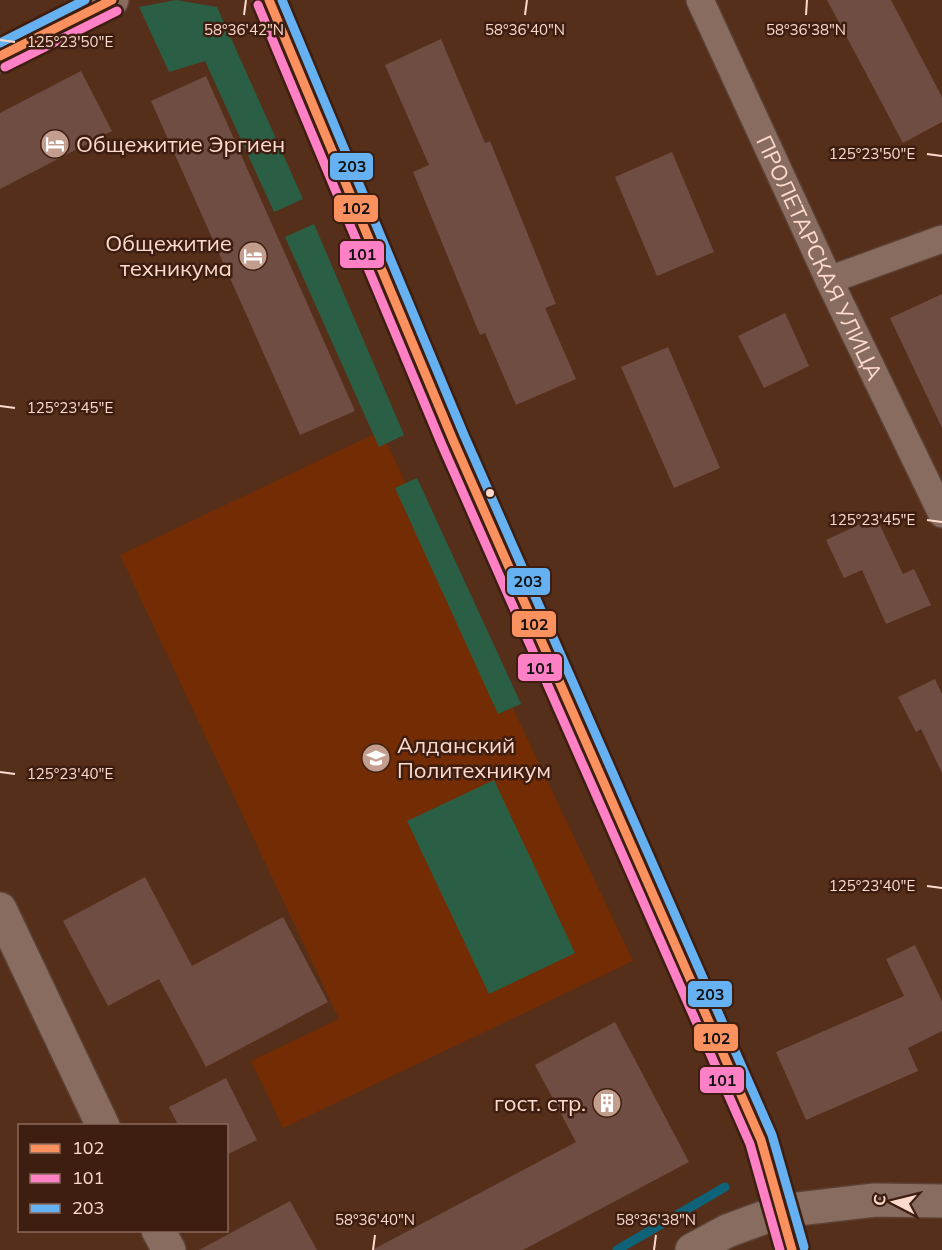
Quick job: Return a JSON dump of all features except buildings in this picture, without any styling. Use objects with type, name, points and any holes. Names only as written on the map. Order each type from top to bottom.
[{"type":"main road","points":[[0,56],[112,0]]},
{"type":"main road","points":[[269,0],[453,440],[761,1140],[792,1250]]},
{"type":"main road","points":[[0,909],[103,1124]]},
{"type":"main road","points":[[692,1250],[727,1231],[781,1211],[875,1200],[942,1201]]},
{"type":"main road","points":[[159,1232],[169,1250]]},
{"type":"street","name":"ПРОЛЕТАРСКАЯ УЛИЦА","points":[[700,0],[829,280],[942,514]]},
{"type":"street","points":[[829,280],[942,239]]},
{"type":"shaded area","name":"Алданский Политехникум","points":[[381,431],[633,961],[283,1128],[251,1061],[339,1019],[120,555]]},
{"type":"green space","points":[[176,0],[217,7],[303,199],[274,212],[205,61],[169,72],[139,7]]},
{"type":"green space","points":[[314,224],[404,435],[379,447],[285,237]]},
{"type":"green space","points":[[417,478],[521,704],[498,714],[395,488]]},
{"type":"green space","points":[[494,780],[575,953],[489,994],[407,821]]},
{"type":"waterway","points":[[617,1250],[725,1187]]},
{"type":"transit line","name":"203","points":[[0,43],[85,0]]},
{"type":"transit line","name":"102","points":[[0,56],[112,0]]},
{"type":"transit line","name":"102","points":[[269,0],[453,440],[761,1140],[792,1250]]},
{"type":"transit line","name":"203","points":[[282,0],[464,435],[772,1135],[804,1247]]},
{"type":"transit line","name":"101","points":[[258,5],[442,445],[750,1144],[780,1250]]},
{"type":"transit line","name":"101","points":[[5,67],[117,11]]},
{"type":"place","name":"Общежитие Эргиен","points":[[55,144]]},
{"type":"place","name":"Общежитие техникума","points":[[253,256]]},
{"type":"place","name":"Алданский Политехникум","points":[[376,758]]},
{"type":"place","name":"гост. стр.","points":[[607,1103]]}]
